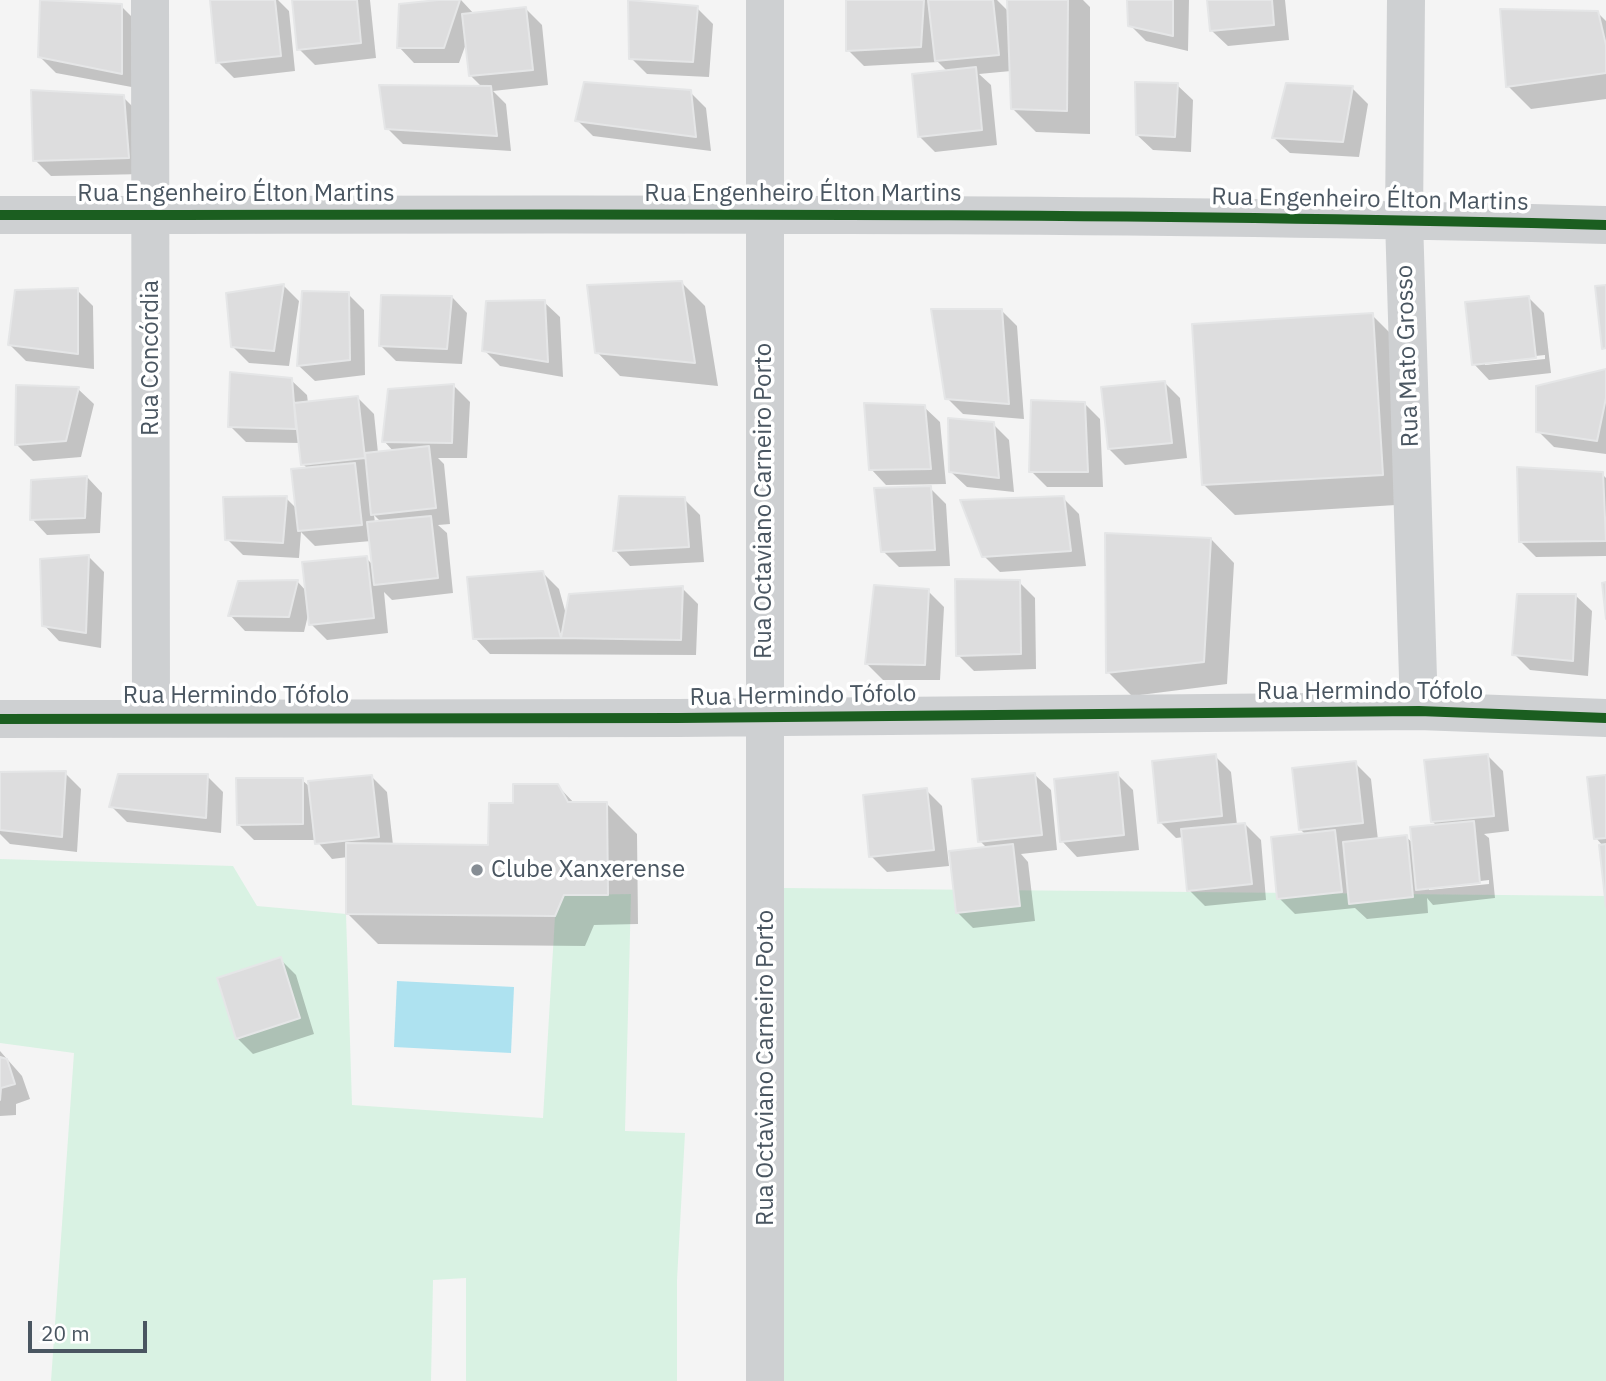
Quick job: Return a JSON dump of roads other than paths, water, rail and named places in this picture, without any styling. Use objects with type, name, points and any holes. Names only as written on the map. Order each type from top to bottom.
[{"type":"street","name":"Rua Concórdia","points":[[150,0],[151,716]]},
{"type":"street","name":"Rua Octaviano Carneiro Porto","points":[[765,0],[762,214],[766,717],[765,1381]]},
{"type":"street","name":"Rua Mato Grosso","points":[[1406,0],[1404,220],[1419,711]]},
{"type":"street","name":"Rua Engenheiro Élton Martins","points":[[0,215],[762,214],[1404,220],[1606,225]]},
{"type":"street","name":"Rua Hermindo Tófolo","points":[[0,719],[151,716],[766,717],[1419,711],[1606,718]]},
{"type":"water","points":[[397,981],[514,987],[511,1053],[394,1047]]},
{"type":"place","name":"Clube Xanxerense","points":[[477,870]]}]
